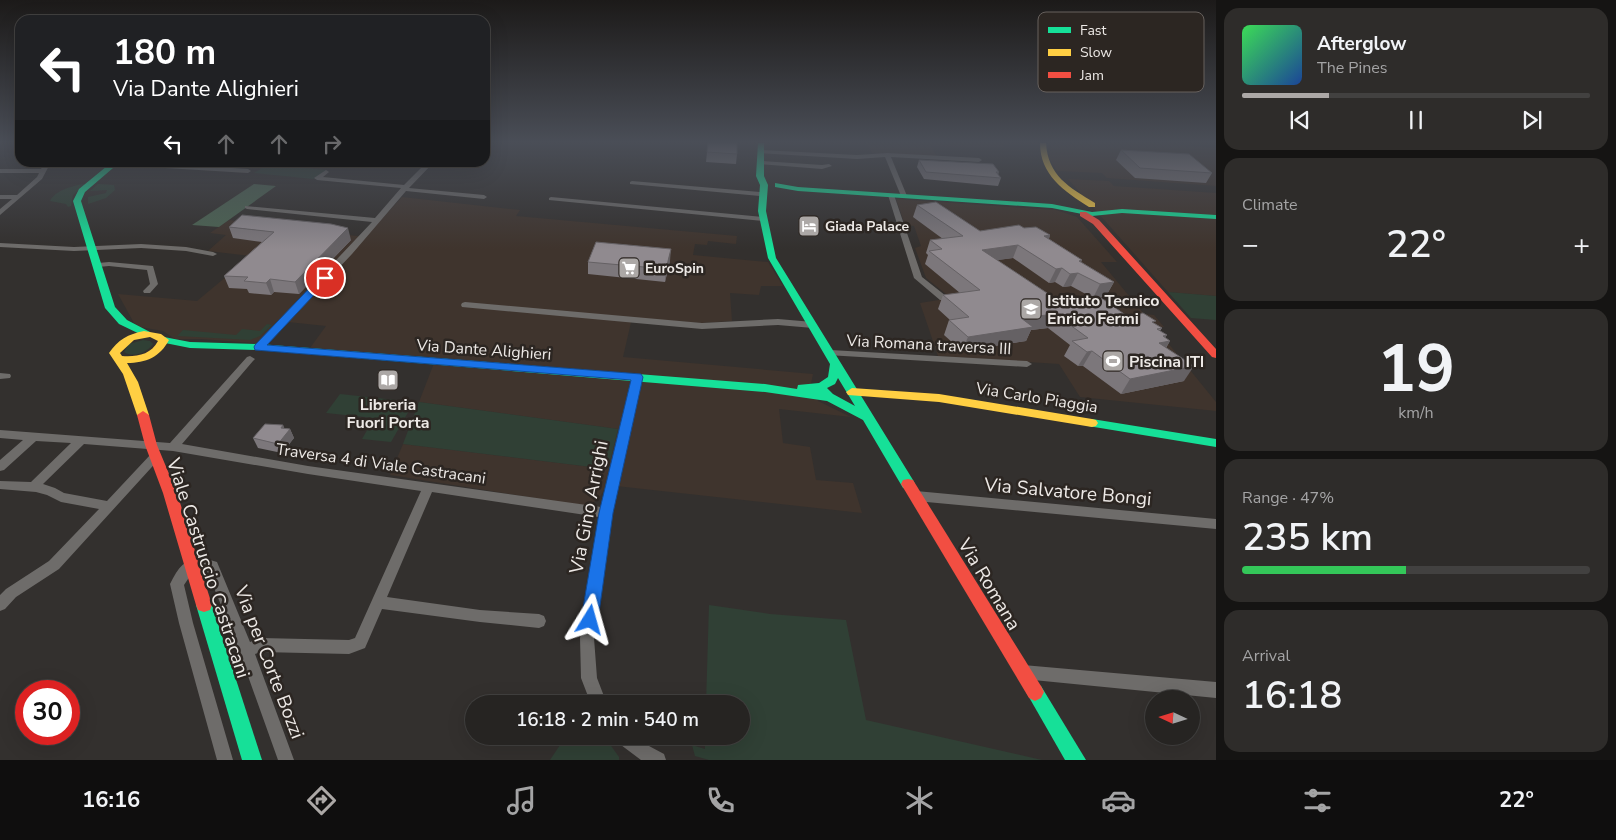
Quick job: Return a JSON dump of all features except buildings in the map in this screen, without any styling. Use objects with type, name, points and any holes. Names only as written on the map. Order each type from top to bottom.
[{"type":"main road","points":[[99,178],[80,194],[79,208],[93,248],[109,305],[123,322],[146,334]]},
{"type":"main road","points":[[768,178],[769,189],[798,189],[1076,207],[1097,212],[1122,211],[1216,217]]},
{"type":"main road","points":[[1057,178],[1066,188],[1097,212],[1216,355]]},
{"type":"main road","points":[[1066,188],[1076,207]]},
{"type":"main road","name":"Via Romana","points":[[769,189],[763,219],[769,253],[1076,760]]},
{"type":"main road","points":[[123,322],[126,341]]},
{"type":"main road","points":[[146,334],[157,334],[164,340],[160,348],[154,353],[139,358],[119,359],[115,357],[115,349],[126,341],[146,334]]},
{"type":"main road","name":"Via Dante Alighieri","points":[[164,340],[190,345],[259,347],[829,392]]},
{"type":"main road","name":"Via Dante Alighieri","points":[[154,353],[190,345]]},
{"type":"main road","name":"Viale Castruccio Castracani","points":[[135,387],[139,358]]},
{"type":"main road","name":"Viale Castruccio Castracani","points":[[119,359],[135,387],[153,451],[170,493],[252,760]]},
{"type":"main road","points":[[829,392],[836,374],[836,363]]},
{"type":"main road","points":[[842,385],[852,392],[852,397],[849,400],[829,392],[842,385]]},
{"type":"main road","name":"Via Romana","points":[[829,392],[856,410],[874,427]]},
{"type":"main road","name":"Via Carlo Piaggia","points":[[852,392],[939,398],[1216,443]]},
{"type":"street","points":[[0,213],[39,178]]},
{"type":"street","points":[[322,178],[484,197]]},
{"type":"street","points":[[259,347],[415,178]]},
{"type":"street","points":[[897,178],[904,196]]},
{"type":"street","points":[[632,183],[769,189]]},
{"type":"street","points":[[891,195],[918,278],[943,298]]},
{"type":"street","points":[[0,197],[18,197]]},
{"type":"street","points":[[551,199],[763,219]]},
{"type":"street","points":[[247,207],[376,220]]},
{"type":"street","points":[[0,245],[74,249],[141,246],[186,249],[213,254]]},
{"type":"street","points":[[98,265],[109,264],[150,268],[154,284],[147,291]]},
{"type":"street","points":[[465,305],[702,326],[778,322],[813,325]]},
{"type":"street","name":"Via Romana traversa III","points":[[830,353],[1027,364]]},
{"type":"street","points":[[173,447],[250,359]]},
{"type":"street","name":"Via Gino Arrighi","points":[[595,695],[588,678],[586,648],[606,513],[637,377]]},
{"type":"street","name":"Traversa 4 di Viale Castracani","points":[[0,434],[81,440],[153,451],[173,447],[308,470],[606,513]]},
{"type":"street","points":[[0,467],[34,436]]},
{"type":"street","points":[[36,487],[36,484],[81,440]]},
{"type":"street","points":[[0,605],[6,595],[54,565],[110,506],[153,451]]},
{"type":"street","points":[[0,485],[36,487],[51,491],[61,497],[110,506]]},
{"type":"street","points":[[246,651],[261,645],[349,647],[360,643],[428,488]]},
{"type":"street","name":"Via Salvatore Bongi","points":[[916,496],[1216,524]]},
{"type":"street","points":[[191,564],[177,584],[186,623],[225,760]]},
{"type":"street","name":"Via per Corte Bozzi","points":[[191,564],[212,566],[286,760]]},
{"type":"street","points":[[379,602],[480,616],[540,621]]},
{"type":"street","points":[[1022,672],[1216,690]]},
{"type":"street","points":[[634,745],[658,760]]},
{"type":"shaded area","points":[[1113,178],[1216,178],[1216,186]]},
{"type":"shaded area","points":[[1068,179],[1109,181],[1114,186],[1216,193],[1216,296],[1168,292]]},
{"type":"shaded area","points":[[402,197],[520,210],[516,216],[737,236],[736,244],[708,241],[707,245],[695,244],[693,255],[768,262],[783,286],[761,286],[759,295],[730,293],[732,321],[701,323],[632,318],[623,357],[813,374],[811,384],[818,401],[851,417],[779,409],[783,443],[810,447],[816,480],[853,483],[862,513],[607,485],[598,500],[585,506],[390,475],[403,444],[608,469],[618,429],[419,402],[436,358],[310,348],[326,326],[288,322],[267,344],[175,339],[163,331],[140,327],[134,323],[118,294],[197,301],[251,256],[208,251],[226,235],[210,233],[229,220],[365,237]]},
{"type":"shaded area","name":"Istituto Tecnico Enrico Fermi","points":[[896,199],[1056,210],[1077,217],[1117,262],[1101,262],[1144,314],[1154,315],[1164,327],[1155,327],[1216,402],[1216,411],[1080,397],[1059,364],[938,356],[920,303],[951,298],[926,278],[915,248],[921,246],[914,226],[905,225]]},
{"type":"green space","points":[[85,184],[73,195],[71,206],[68,207],[66,204],[50,201],[61,191]]},
{"type":"green space","points":[[98,184],[114,185],[115,190],[106,198],[88,204],[88,197],[106,193],[107,190],[90,191]]},
{"type":"green space","points":[[254,184],[276,186],[219,227],[192,225]]},
{"type":"green space","points":[[1168,292],[1216,296],[1216,320],[1191,318]]},
{"type":"green space","points":[[267,324],[272,325],[260,336],[250,340],[177,336],[183,330],[236,335],[242,329],[260,331]]},
{"type":"green space","points":[[143,340],[150,341],[153,344],[140,354],[131,355],[124,352],[129,344]]},
{"type":"green space","points":[[340,394],[414,402],[391,442],[362,439],[374,418],[326,413]]},
{"type":"green space","points":[[419,402],[618,429],[608,469],[403,444]]},
{"type":"green space","points":[[709,605],[770,614],[846,620],[866,720],[1042,760],[709,760],[695,756],[692,745],[705,749],[705,745],[750,745],[750,695],[706,695]]},
{"type":"green space","points":[[560,745],[610,745],[619,757],[619,760],[550,760]]},
{"type":"traffic: fast","points":[[97,178],[82,191],[77,201],[110,308],[123,322],[146,334]]},
{"type":"traffic: fast","points":[[761,178],[764,185],[761,201],[762,211],[767,242],[772,258],[908,484]]},
{"type":"traffic: fast","points":[[778,185],[798,189],[1052,206],[1092,214],[1122,211],[1216,217]]},
{"type":"traffic: fast","points":[[164,340],[190,345],[259,347],[765,388],[827,397]]},
{"type":"traffic: fast","points":[[802,388],[822,386],[831,381],[834,377],[836,363]]},
{"type":"traffic: fast","points":[[823,390],[829,397],[864,416]]},
{"type":"traffic: fast","points":[[1092,423],[1216,443]]},
{"type":"traffic: fast","points":[[204,605],[252,760]]},
{"type":"traffic: fast","points":[[1035,692],[1076,760]]},
{"type":"traffic: slow","points":[[1056,178],[1065,187],[1092,205]]},
{"type":"traffic: slow","points":[[119,359],[132,359],[139,359],[145,357],[156,351],[164,340],[151,334],[137,335],[124,342],[114,353],[128,374],[143,415]]},
{"type":"traffic: slow","points":[[852,392],[939,398],[1092,423]]},
{"type":"traffic: jam","points":[[1083,214],[1096,222],[1216,355]]},
{"type":"traffic: jam","points":[[143,415],[151,445],[170,493],[204,605]]},
{"type":"traffic: jam","points":[[908,484],[1035,692]]},
{"type":"place","name":"Giada Palace","points":[[809,226]]},
{"type":"place","name":"EuroSpin","points":[[629,268]]},
{"type":"place","name":"Istituto Tecnico Enrico Fermi","points":[[1031,309]]},
{"type":"place","name":"Piscina ITI","points":[[1113,361]]},
{"type":"place","name":"Libreria Fuori Porta","points":[[388,380]]},
{"type":"route","points":[[325,278],[259,347],[637,377],[606,513],[590,620]]}]
